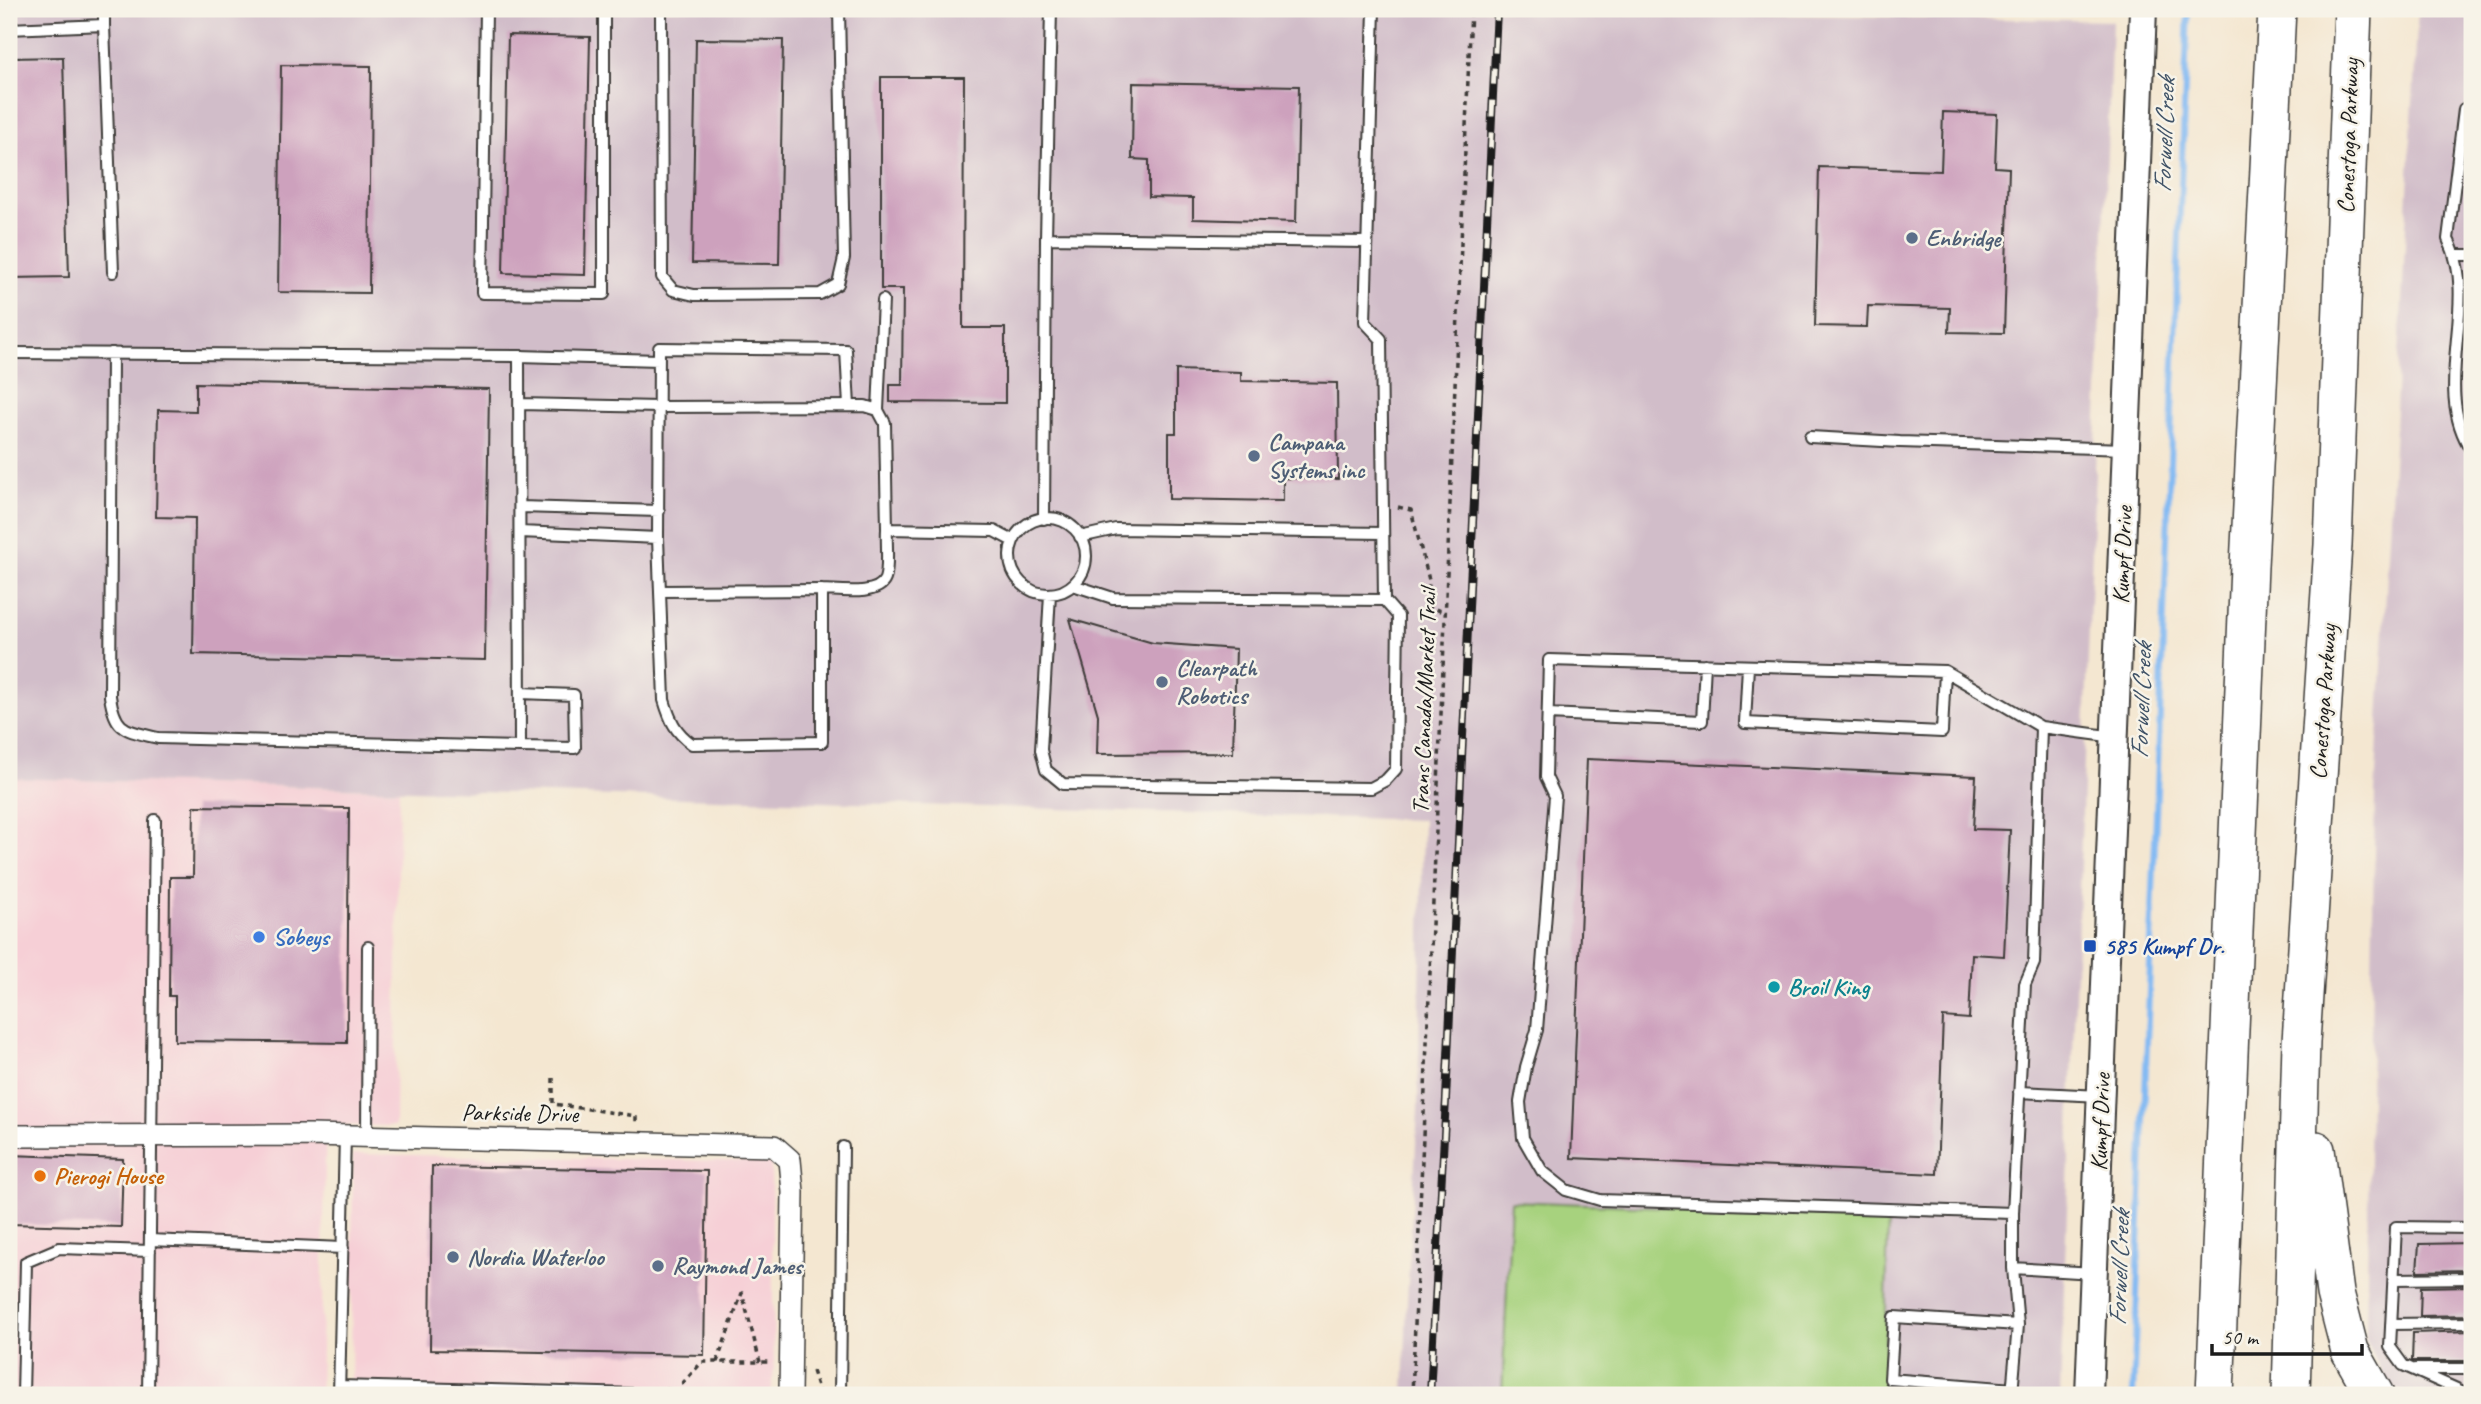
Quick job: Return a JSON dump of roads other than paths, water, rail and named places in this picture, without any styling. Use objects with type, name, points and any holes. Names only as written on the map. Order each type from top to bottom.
[{"type":"highway","points":[[2215,1395],[2249,566],[2277,9]]},
{"type":"highway","name":"Conestoga Parkway","points":[[2291,1395],[2301,1042],[2333,545],[2353,9]]},
{"type":"highway","points":[[2301,1042],[2335,1293],[2350,1351],[2375,1395]]},
{"type":"street","name":"Kumpf Drive","points":[[2090,1395],[2143,9]]},
{"type":"street","name":"Parkside Drive","points":[[9,1136],[345,1135],[774,1146],[790,1160],[793,1192],[790,1395]]},
{"type":"lane","points":[[104,9],[113,272]]},
{"type":"lane","points":[[486,9],[482,293],[604,294],[604,9]]},
{"type":"lane","points":[[661,9],[662,276],[673,290],[694,295],[820,294],[838,284],[844,258],[839,9]]},
{"type":"lane","points":[[1044,519],[1051,9]]},
{"type":"lane","points":[[1049,594],[1041,750],[1046,771],[1063,784],[1371,788],[1386,780],[1396,769],[1398,616],[1384,600],[1381,340],[1365,322],[1374,9]]},
{"type":"lane","points":[[9,29],[104,25]]},
{"type":"lane","points":[[2472,109],[2464,109],[2448,239],[2458,255],[2467,307],[2455,407],[2472,451]]},
{"type":"lane","points":[[1046,238],[1367,242]]},
{"type":"lane","points":[[2458,255],[2472,255]]},
{"type":"lane","points":[[660,592],[872,590],[880,586],[885,579],[887,529],[885,423],[878,410],[883,300]]},
{"type":"lane","points":[[822,590],[822,742],[692,744],[682,737],[671,724],[664,701],[658,538],[659,348],[846,350],[849,406]]},
{"type":"lane","points":[[9,353],[519,356],[659,360]]},
{"type":"lane","points":[[112,353],[110,696],[113,718],[127,730],[158,738],[575,748],[574,695],[520,693]]},
{"type":"lane","points":[[519,356],[520,747]]},
{"type":"lane","points":[[520,404],[659,407],[865,406],[878,410]]},
{"type":"lane","points":[[1810,437],[2126,449]]},
{"type":"lane","points":[[520,507],[659,511]]},
{"type":"lane","points":[[1044,519],[1064,522],[1080,537],[1085,548],[1086,561],[1082,573],[1073,585],[1049,594],[1036,592],[1024,586],[1016,576],[1010,555],[1013,541],[1021,530],[1032,522],[1044,519]]},
{"type":"lane","points":[[887,529],[994,531],[1013,541]]},
{"type":"lane","points":[[1080,537],[1116,529],[1383,533]]},
{"type":"lane","points":[[520,532],[658,538]]},
{"type":"lane","points":[[1073,585],[1113,598],[1384,600]]},
{"type":"lane","points":[[2013,1213],[1600,1200],[1566,1190],[1542,1171],[1523,1138],[1520,1102],[1526,1066],[1537,1030],[1555,796],[1546,777],[1549,660],[1945,671],[2041,727],[2115,737]]},
{"type":"lane","points":[[1548,714],[1702,721],[1705,664]]},
{"type":"lane","points":[[1748,666],[1745,723],[1942,733],[1945,671]]},
{"type":"lane","points":[[2018,1325],[1894,1317],[1890,1379],[2012,1392],[2018,1325],[2012,1268],[2013,1213],[2025,984],[2034,963],[2041,727]]},
{"type":"lane","points":[[148,1395],[155,820]]},
{"type":"lane","points":[[367,1137],[368,947]]},
{"type":"lane","points":[[2020,1092],[2101,1096]]},
{"type":"lane","points":[[345,1135],[340,1391],[672,1395]]},
{"type":"lane","points":[[840,1395],[843,1147]]},
{"type":"lane","points":[[2470,1395],[2403,1365],[2390,1347],[2396,1227],[2472,1228]]},
{"type":"lane","points":[[23,1395],[26,1262],[59,1248],[343,1248]]},
{"type":"lane","points":[[2012,1268],[2094,1273]]},
{"type":"lane","points":[[2394,1279],[2472,1278]]},
{"type":"lane","points":[[2392,1324],[2472,1324]]},
{"type":"lane","points":[[2412,1369],[2472,1369]]},
{"type":"waterway","name":"Forwell Creek","points":[[2133,1395],[2188,9]]},
{"type":"railway","points":[[1430,1395],[1497,9]]},
{"type":"place","name":"Enbridge","points":[[1912,238]]},
{"type":"place","name":"Campana Systems inc","points":[[1254,456]]},
{"type":"place","name":"Clearpath Robotics","points":[[1162,682]]},
{"type":"place","name":"Sobeys","points":[[259,937]]},
{"type":"place","name":"585 Kumpf Dr.","points":[[2090,946]]},
{"type":"place","name":"Broil King","points":[[1774,987]]},
{"type":"place","name":"Pierogi House","points":[[40,1176]]},
{"type":"place","name":"Nordia Waterloo","points":[[453,1257]]},
{"type":"place","name":"Raymond James","points":[[658,1266]]}]
